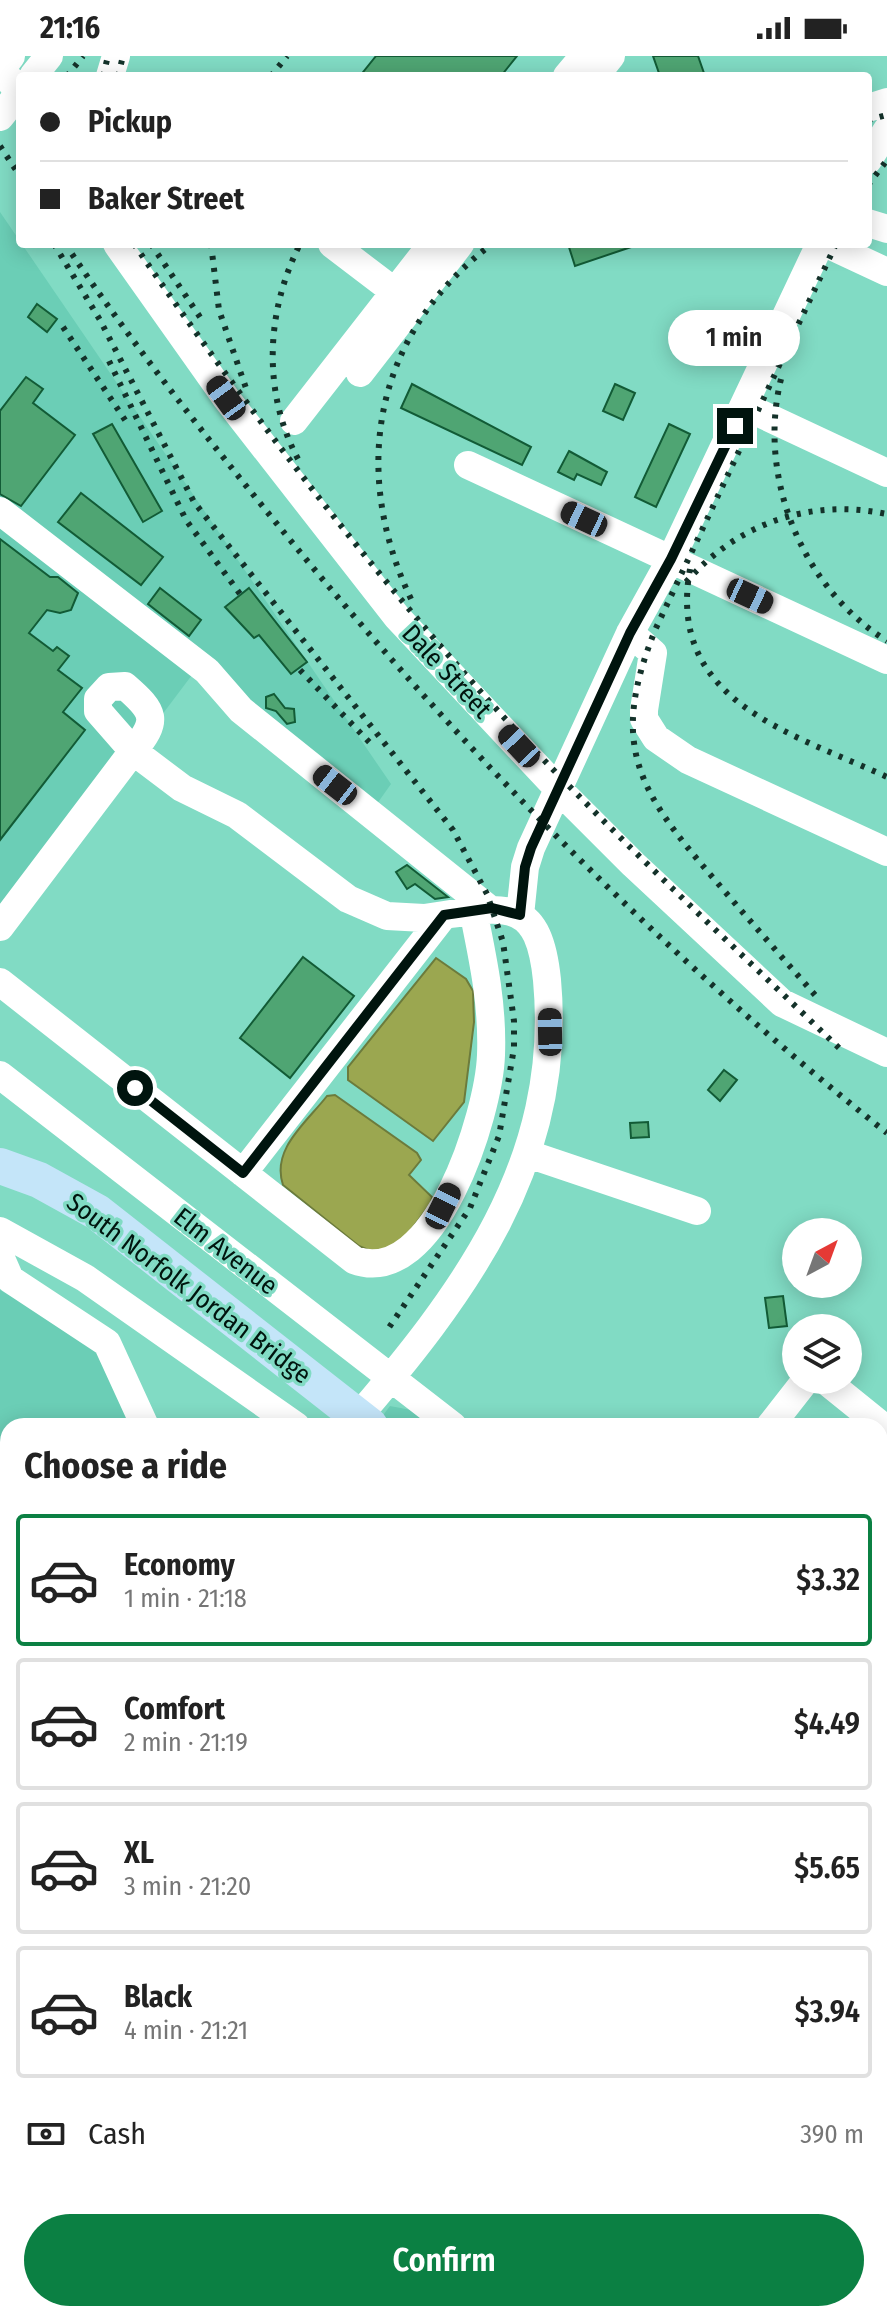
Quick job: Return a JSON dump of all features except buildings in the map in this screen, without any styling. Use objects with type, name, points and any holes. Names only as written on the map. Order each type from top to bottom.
[{"type":"main road","name":"South Norfolk Jordan Bridge","points":[[0,1166],[39,1180],[97,1212],[360,1418]]},
{"type":"street","points":[[36,72],[49,56]]},
{"type":"street","points":[[570,72],[584,56]]},
{"type":"street","points":[[598,72],[611,56]]},
{"type":"street","points":[[4,63],[16,86]]},
{"type":"street","points":[[0,117],[16,99]]},
{"type":"street","points":[[872,154],[887,130]]},
{"type":"street","name":"Dale Street","points":[[120,248],[226,398],[397,617],[559,790],[782,1003],[887,1053]]},
{"type":"street","points":[[135,248],[154,300]]},
{"type":"street","points":[[337,248],[395,292]]},
{"type":"street","points":[[294,421],[429,248]]},
{"type":"street","points":[[360,373],[457,248]]},
{"type":"street","points":[[520,915],[526,862],[630,633],[671,559],[818,248]]},
{"type":"street","points":[[836,248],[887,272]]},
{"type":"street","points":[[744,406],[887,473]]},
{"type":"street","points":[[468,465],[887,660]]},
{"type":"street","points":[[0,511],[207,671],[241,710],[452,877],[478,904],[489,997],[491,1058],[488,1087],[461,1170],[443,1206],[416,1244],[379,1265],[354,1260],[0,982]]},
{"type":"street","points":[[630,633],[653,653],[644,719],[656,738],[688,760],[887,852]]},
{"type":"street","points":[[0,927],[133,751],[182,788],[218,804],[256,829],[348,899],[387,916],[424,918],[480,909],[507,909],[520,915],[541,942],[549,1010],[547,1072],[520,1179],[485,1247],[391,1379],[357,1418]]},
{"type":"street","points":[[243,1173],[444,915]]},
{"type":"street","name":"Elm Avenue","points":[[0,1075],[442,1418]]},
{"type":"street","points":[[528,1154],[697,1211]]},
{"type":"street","points":[[0,1231],[85,1278],[285,1418]]},
{"type":"street","points":[[0,1256],[10,1279],[107,1343],[141,1418]]},
{"type":"street","points":[[776,1418],[795,1394]]},
{"type":"street","points":[[842,1394],[872,1418]]},
{"type":"shaded area","points":[[0,212],[16,235],[16,248],[25,248],[391,784],[374,808],[195,671],[0,930]]},
{"type":"shaded area","points":[[436,958],[466,979],[473,991],[474,1022],[464,1102],[433,1141],[348,1080],[348,1067]]},
{"type":"shaded area","points":[[335,1095],[417,1153],[421,1160],[409,1175],[432,1197],[431,1203],[398,1247],[373,1252],[359,1246],[283,1185],[281,1172],[286,1148],[327,1096]]},
{"type":"shaded area","points":[[0,1290],[77,1334],[117,1368],[136,1418],[0,1418]]},
{"type":"shaded area","points":[[390,1406],[411,1410],[421,1418],[381,1418]]},
{"type":"railway","points":[[70,72],[83,56]]},
{"type":"railway","points":[[104,72],[108,56]]},
{"type":"railway","points":[[119,72],[123,56]]},
{"type":"railway","points":[[274,72],[287,56]]},
{"type":"railway","points":[[872,119],[887,115]]},
{"type":"railway","points":[[0,146],[16,170]]},
{"type":"railway","points":[[872,180],[887,160]]},
{"type":"railway","points":[[56,248],[100,320],[194,502],[453,830],[487,894],[503,942],[514,1021],[514,1048],[499,1136],[470,1208],[388,1329]]},
{"type":"railway","points":[[137,248],[309,484],[450,657],[581,798],[839,1048]]},
{"type":"railway","points":[[154,248],[202,320]]},
{"type":"railway","points":[[211,248],[219,310],[247,391]]},
{"type":"railway","points":[[298,248],[280,296],[273,352],[278,407],[298,459]]},
{"type":"railway","points":[[411,599],[392,550],[381,501],[379,453],[384,406],[399,361],[421,318],[452,279],[487,248]]},
{"type":"railway","points":[[815,995],[667,820],[650,792],[633,736],[634,704],[656,628],[834,248]]},
{"type":"railway","points":[[72,254],[170,389],[273,519],[414,685],[488,765],[641,919],[803,1064],[887,1133]]},
{"type":"railway","points":[[63,327],[127,423]]},
{"type":"railway","points":[[109,361],[186,520],[240,594]]},
{"type":"railway","points":[[781,379],[775,416],[775,453],[781,490],[793,526],[809,560],[831,591],[857,618],[887,641]]},
{"type":"railway","points":[[686,582],[706,561],[729,544],[777,520],[830,510],[887,514]]},
{"type":"railway","points":[[690,569],[688,614],[697,651],[717,682],[744,706],[777,727],[887,777]]},
{"type":"railway","points":[[300,670],[372,745]]},
{"type":"route","points":[[135,1088],[243,1173],[444,915],[492,908],[507,909],[520,915],[525,867],[531,848],[630,633],[671,559],[735,426]]}]
